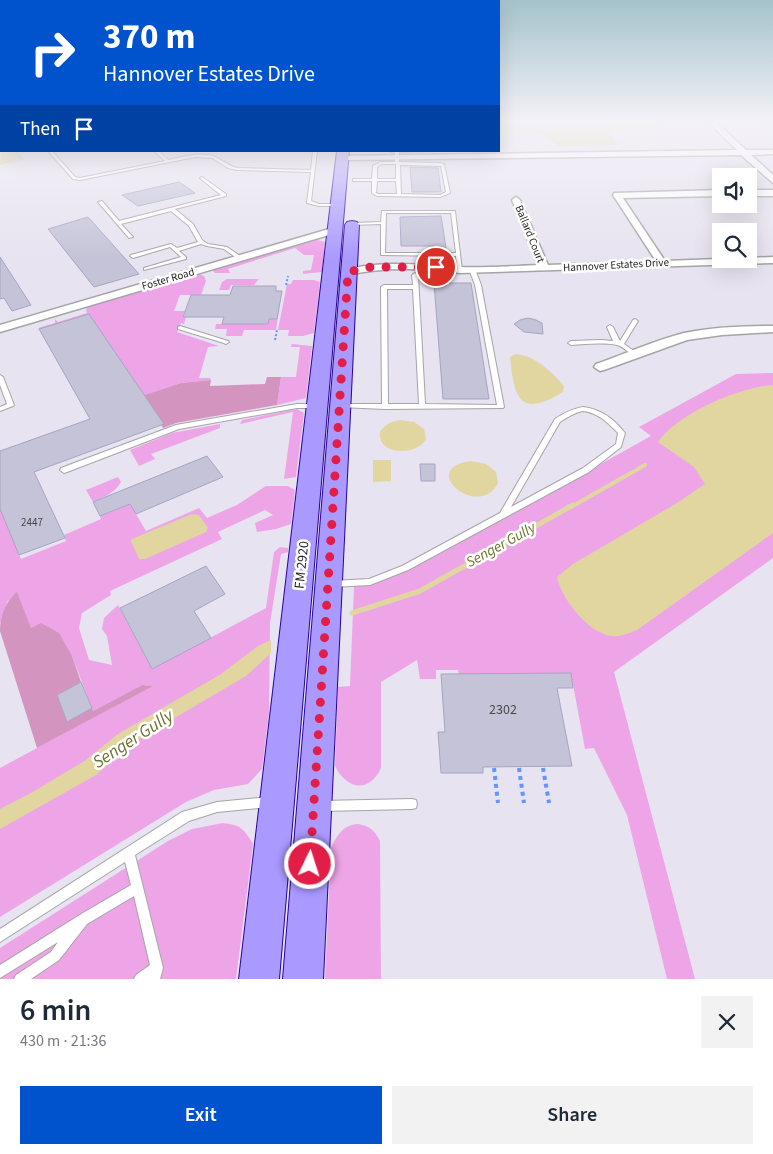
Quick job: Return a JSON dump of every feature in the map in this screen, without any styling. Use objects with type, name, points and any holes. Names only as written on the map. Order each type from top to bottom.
[{"type":"main road","name":"FM 2920","points":[[303,979],[314,806],[302,733],[316,554],[318,406],[350,193],[350,168]]},
{"type":"main road","name":"FM 2920","points":[[350,168],[350,193]]},
{"type":"main road","name":"FM 2920","points":[[259,979],[277,801],[302,733],[328,584],[316,554],[340,406],[353,272],[344,226]]},
{"type":"street","points":[[759,168],[773,180]]},
{"type":"street","points":[[757,193],[773,192]]},
{"type":"street","points":[[662,263],[617,195],[712,194]]},
{"type":"street","name":"Ballard Court","points":[[516,200],[544,268]]},
{"type":"street","name":"Foster Road","points":[[0,329],[344,226]]},
{"type":"street","name":"Hannover Estates Drive","points":[[353,272],[415,275],[472,269],[623,266],[773,260]]},
{"type":"street","name":"Hannover Estates Drive","points":[[353,272],[371,267],[436,267],[460,270]]},
{"type":"street","points":[[600,367],[674,340],[702,334],[773,329]]},
{"type":"lane","points":[[65,168],[74,178],[80,179],[135,168]]},
{"type":"lane","points":[[231,168],[313,171]]},
{"type":"lane","points":[[313,168],[309,202],[320,205],[375,180],[399,180]]},
{"type":"lane","points":[[376,168],[374,193],[377,195],[399,196],[440,196],[448,193],[443,168]]},
{"type":"lane","points":[[398,168],[399,196]]},
{"type":"lane","points":[[118,223],[224,195],[202,178]]},
{"type":"lane","points":[[100,202],[131,237]]},
{"type":"lane","points":[[172,209],[191,225],[195,234],[202,242],[207,245],[225,248],[240,258]]},
{"type":"lane","points":[[458,255],[383,254],[384,212],[453,212],[460,270]]},
{"type":"lane","points":[[344,226],[383,223]]},
{"type":"lane","points":[[176,250],[202,242]]},
{"type":"lane","points":[[133,256],[171,245],[184,258],[146,269]]},
{"type":"lane","points":[[340,406],[501,407],[478,286],[472,269]]},
{"type":"lane","points":[[415,275],[422,407]]},
{"type":"lane","points":[[385,407],[384,287],[415,287]]},
{"type":"lane","points":[[621,344],[635,322]]},
{"type":"lane","points":[[610,327],[616,341],[636,354]]},
{"type":"lane","points":[[180,328],[226,342]]},
{"type":"lane","points":[[570,342],[621,344]]},
{"type":"lane","points":[[0,409],[12,405],[1,381]]},
{"type":"lane","points":[[64,470],[178,427],[297,406],[318,406]]},
{"type":"lane","points":[[328,584],[370,582],[405,568],[586,470],[619,445],[622,433],[599,412],[578,409],[568,413],[557,421],[504,513]]},
{"type":"lane","points":[[0,936],[186,816],[217,807],[277,801]]},
{"type":"lane","points":[[314,806],[412,804]]},
{"type":"lane","points":[[129,853],[156,973],[140,979]]},
{"type":"lane","points":[[0,972],[137,888]]},
{"type":"lane","points":[[20,979],[54,956],[87,917]]},
{"type":"path","points":[[286,284],[288,276]]},
{"type":"path","points":[[275,340],[277,330]]},
{"type":"path","points":[[494,768],[498,803]]},
{"type":"path","points":[[519,768],[524,803]]},
{"type":"path","points":[[543,768],[549,803]]},
{"type":"shaded area","points":[[314,239],[325,242],[322,272],[303,274],[303,271],[311,270],[314,255],[304,255],[295,248],[228,269],[230,273],[215,273],[213,271],[213,268]]},
{"type":"shaded area","points":[[197,273],[204,276],[206,281],[201,295],[180,295],[174,311],[185,311],[183,316],[186,317],[184,324],[181,323],[177,332],[219,346],[208,347],[199,378],[210,378],[211,380],[181,383],[144,395],[38,328],[55,323],[55,319],[58,322],[87,313],[88,305]]},
{"type":"shaded area","points":[[227,279],[259,279],[254,285],[231,285],[229,290],[219,290],[222,282]]},
{"type":"shaded area","points":[[293,280],[314,280],[320,282],[314,333],[303,336],[288,336],[289,330],[278,330],[287,284],[291,284]]},
{"type":"shaded area","points":[[279,309],[276,330],[244,330],[242,336],[226,336],[227,329],[215,329],[216,324],[268,324],[269,319],[277,319]]},
{"type":"shaded area","points":[[292,344],[312,346],[306,398],[277,405],[281,377],[296,377],[300,347],[291,347]]},
{"type":"shaded area","points":[[773,373],[773,558],[614,672],[695,979],[667,979],[627,815],[594,748],[585,749],[571,674],[459,674],[458,670],[436,670],[436,679],[420,679],[417,660],[381,682],[381,768],[376,776],[364,785],[358,785],[351,784],[340,774],[335,766],[338,687],[350,686],[354,586],[395,574],[434,557],[651,436],[639,427],[736,374]]},
{"type":"shaded area","points":[[267,377],[281,377],[277,405],[176,423],[163,428],[144,395],[181,383],[211,380],[210,386],[265,384]]},
{"type":"shaded area","points":[[297,409],[304,413],[296,477],[284,479],[293,412],[240,424],[242,420]]},
{"type":"shaded area","points":[[220,424],[220,428],[151,454],[155,459],[139,466],[130,450],[172,433]]},
{"type":"shaded area","points":[[118,477],[121,482],[116,489],[93,502],[86,490]]},
{"type":"shaded area","points":[[266,486],[288,486],[295,490],[291,524],[257,532],[255,523],[273,515],[265,510],[218,532],[222,539],[110,591],[111,595],[82,613],[79,628],[89,660],[112,665],[107,636],[102,629],[104,618],[118,605],[152,669],[266,608],[274,552],[280,547],[288,548],[288,552],[281,554],[270,623],[269,713],[262,769],[248,784],[214,790],[186,802],[0,917],[0,768],[152,686],[142,685],[93,711],[72,656],[31,628],[8,600],[0,624],[0,509],[21,559],[66,541],[64,535],[101,519],[100,516],[116,510],[123,492],[146,531],[199,508],[207,518],[237,505]]},
{"type":"shaded area","points":[[17,592],[31,628],[41,623],[59,633],[72,656],[81,682],[57,695],[67,721],[92,708],[93,711],[142,685],[153,686],[37,748],[0,631],[4,609]]},
{"type":"shaded area","points":[[223,823],[234,825],[241,829],[253,844],[236,979],[0,979],[0,948],[168,841],[192,829]]},
{"type":"shaded area","points":[[358,824],[372,830],[380,841],[381,979],[325,979],[331,848],[341,831],[348,826]]},
{"type":"water","points":[[516,354],[530,358],[549,370],[564,386],[563,392],[537,404],[522,400],[517,393],[514,383],[510,357]]},
{"type":"water","points":[[773,385],[773,533],[637,630],[618,636],[608,636],[598,632],[571,606],[557,577],[573,564],[677,503],[705,484],[694,467],[658,442],[667,432],[694,412],[710,404],[743,391]]},
{"type":"water","points":[[400,420],[414,422],[424,429],[426,439],[421,445],[407,451],[398,451],[385,446],[381,440],[380,432],[388,424]]},
{"type":"water","points":[[373,460],[391,460],[391,481],[373,482]]},
{"type":"water","points":[[471,461],[486,464],[496,472],[498,483],[489,493],[478,497],[467,495],[457,489],[450,481],[449,473],[456,466]]},
{"type":"water","points":[[192,514],[199,515],[208,528],[206,532],[145,559],[139,559],[131,541],[132,539]]},
{"type":"water","points":[[271,640],[271,653],[246,676],[132,743],[96,775],[0,829],[0,809],[86,760],[118,734],[221,674],[258,646]]},
{"type":"building","points":[[410,168],[438,168],[441,192],[412,192]]},
{"type":"building","points":[[179,182],[195,193],[138,206],[122,195]]},
{"type":"building","points":[[441,216],[446,248],[401,246],[400,217]]},
{"type":"building","points":[[88,217],[139,274],[94,287],[48,229]]},
{"type":"building","points":[[0,257],[31,305],[12,311],[4,298],[0,299]]},
{"type":"building","points":[[434,283],[471,283],[489,399],[443,399]]},
{"type":"building","points":[[233,286],[276,286],[276,291],[282,291],[277,319],[269,319],[268,324],[222,324],[224,317],[183,317],[191,295],[230,295]]},
{"type":"building","points":[[89,314],[164,424],[34,472],[65,538],[19,555],[0,509],[0,451],[90,419],[39,329]]},
{"type":"building","points":[[528,318],[542,323],[543,334],[524,332],[514,324]]},
{"type":"building","points":[[207,456],[223,477],[136,514],[130,504],[100,516],[93,502]]},
{"type":"building","points":[[420,464],[435,464],[435,481],[421,481]]},
{"type":"building","points":[[206,566],[225,594],[194,611],[211,638],[152,669],[120,608]]},
{"type":"building","points":[[571,673],[573,688],[557,688],[572,766],[483,767],[483,773],[441,773],[438,732],[445,732],[441,674]]},
{"type":"building","points":[[81,682],[92,708],[67,722],[57,695]]},
{"type":"waterway","name":"Senger Gully","points":[[571,507],[645,465]]},
{"type":"waterway","name":"Senger Gully","points":[[352,613],[420,591],[573,505]]},
{"type":"route","points":[[310,864],[348,272],[371,267],[436,267]]}]
